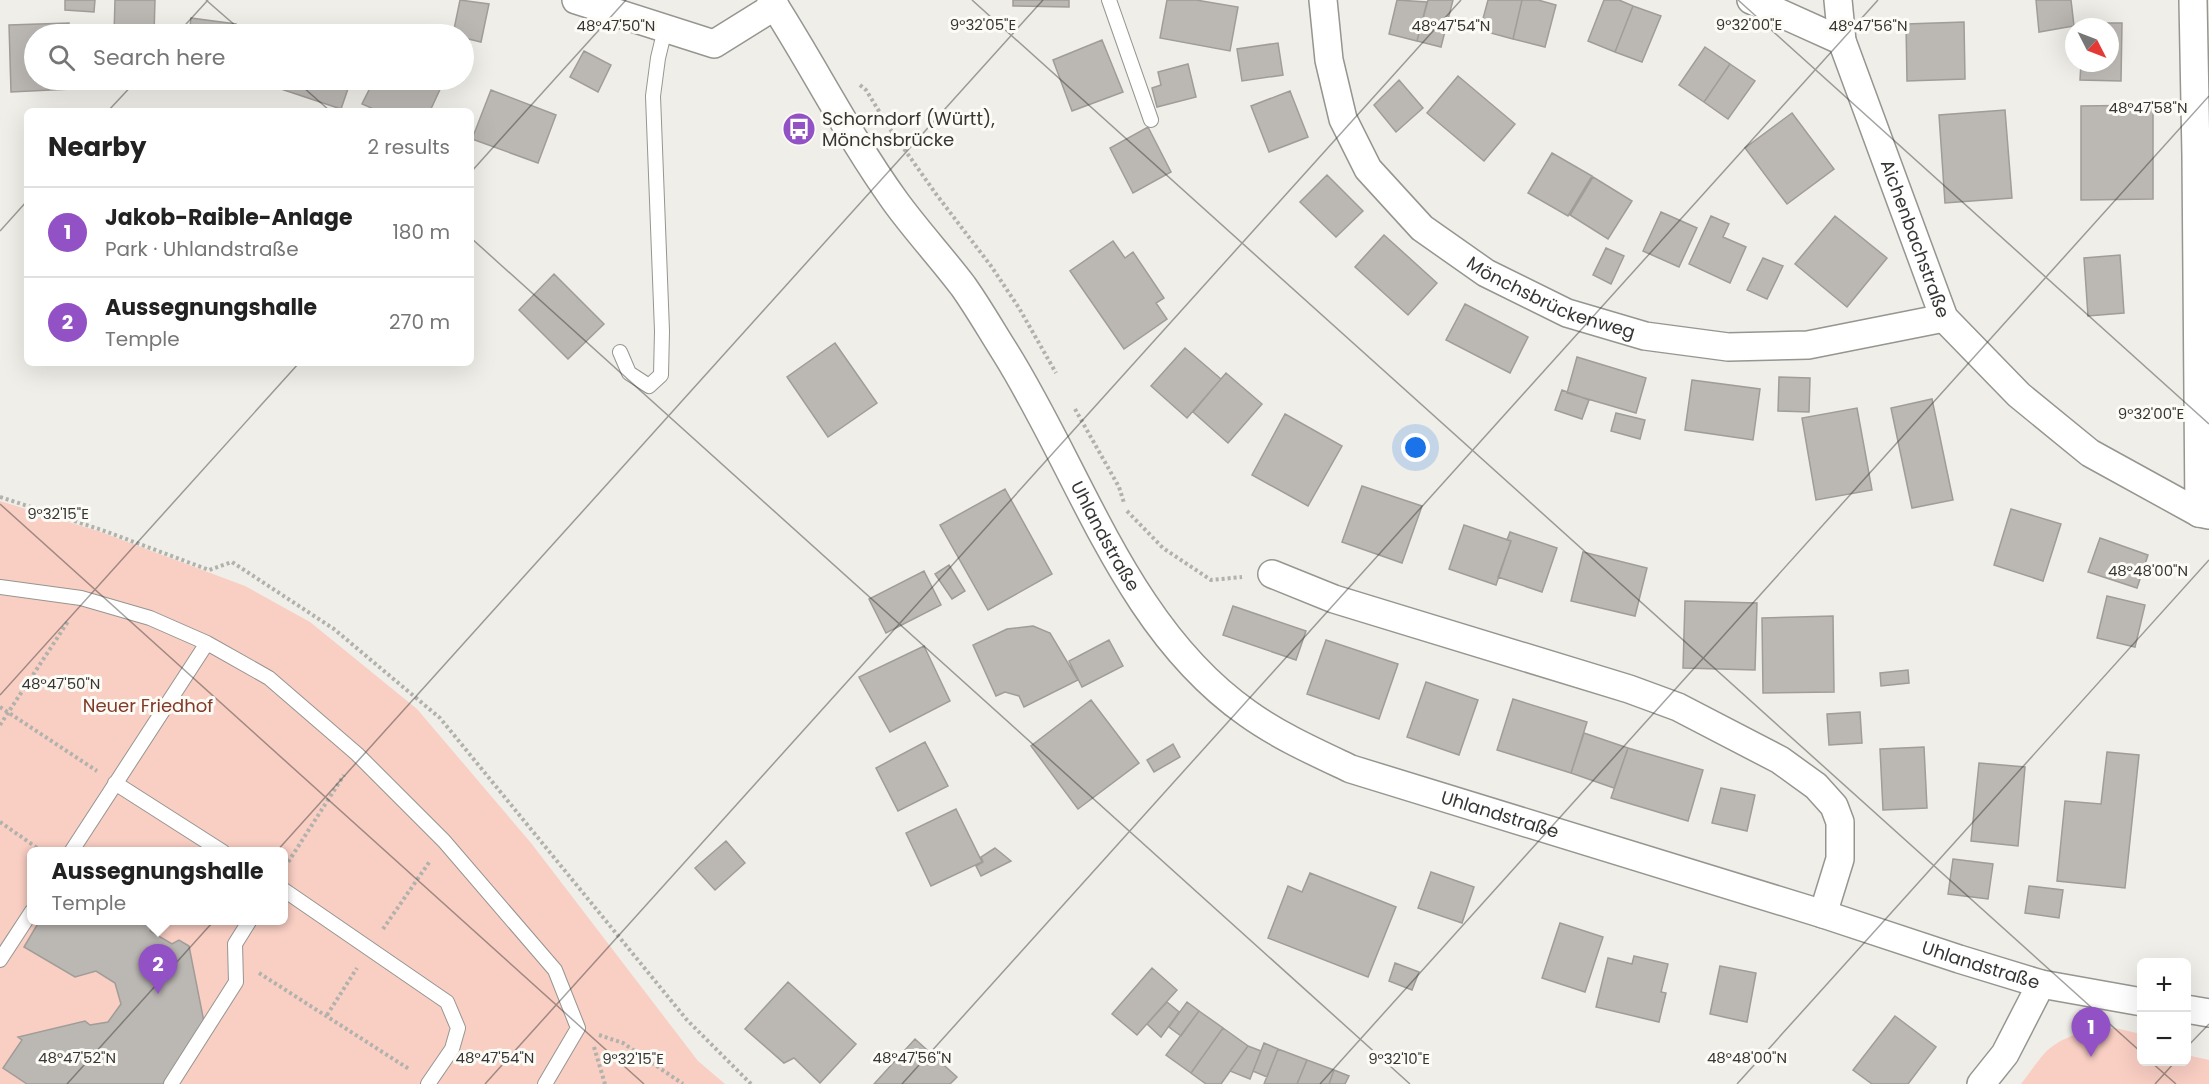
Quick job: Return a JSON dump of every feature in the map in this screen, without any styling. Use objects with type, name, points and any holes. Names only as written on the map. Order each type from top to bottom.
[{"type":"street","name":"Uhlandstraße","points":[[576,0],[714,44],[773,3],[851,135],[895,201],[964,287],[1012,364],[1144,604],[1174,645],[1207,680],[1245,712],[1285,738],[1351,769],[1823,914],[1959,959],[2041,984],[2137,1001]]},
{"type":"street","name":"Mönchsbrückenweg","points":[[1323,0],[1329,60],[1343,118],[1368,169],[1422,228],[1486,273],[1567,314],[1645,336],[1728,347],[1808,345],[1944,318]]},
{"type":"street","points":[[1752,0],[1842,41]]},
{"type":"street","name":"Aichenbachstraße","points":[[1838,0],[1842,41],[1944,318],[2019,395],[2090,453],[2204,514]]},
{"type":"street","points":[[2193,0],[2204,514]]},
{"type":"street","points":[[1272,574],[1334,599],[1629,689],[1678,707],[1780,760],[1816,786],[1834,806],[1840,822],[1840,859],[1823,914]]},
{"type":"street","points":[[1981,1084],[2005,1054],[2041,984]]},
{"type":"street","points":[[2191,1011],[2209,1013]]},
{"type":"lane","points":[[1108,0],[1151,120]]},
{"type":"lane","points":[[620,352],[629,373],[649,386],[661,375],[662,331],[653,96],[664,29]]},
{"type":"lane","points":[[0,587],[81,598],[150,618],[207,643],[269,678],[357,754],[444,841],[555,970],[584,1030],[545,1084]]},
{"type":"lane","points":[[73,847],[207,643]]},
{"type":"lane","points":[[115,783],[215,847]]},
{"type":"lane","points":[[288,893],[447,1002],[458,1028],[452,1049],[429,1083]]},
{"type":"lane","points":[[0,960],[27,918]]},
{"type":"lane","points":[[171,1084],[236,982],[235,944],[247,925]]},
{"type":"path","points":[[0,497],[102,530],[209,570],[232,562],[334,629],[440,718],[687,1020],[751,1084]]},
{"type":"path","points":[[1126,510],[1163,548],[1211,580],[1272,574]]},
{"type":"path","points":[[0,725],[47,655],[81,598]]},
{"type":"path","points":[[0,707],[115,783]]},
{"type":"path","points":[[288,862],[357,754]]},
{"type":"path","points":[[0,822],[36,847]]},
{"type":"path","points":[[234,966],[250,967],[429,1083]]},
{"type":"path","points":[[584,1030],[605,1084]]},
{"type":"path","points":[[584,1030],[623,1043],[683,1084]]},
{"type":"green space","name":"Neuer Friedhof","points":[[0,501],[101,532],[245,586],[310,622],[417,709],[531,843],[698,1061],[725,1084],[0,1084]]},
{"type":"green space","points":[[2115,1028],[2137,1033],[2137,1066],[2191,1066],[2191,1056],[2209,1060],[2209,1084],[2021,1084],[2051,1047],[2077,1034]]},
{"type":"building","points":[[65,0],[95,0],[94,12],[65,10]]},
{"type":"building","points":[[115,0],[155,0],[154,24],[114,24]]},
{"type":"building","points":[[460,0],[489,4],[481,42],[474,40],[474,24],[455,24]]},
{"type":"building","points":[[1013,0],[1069,0],[1069,7],[1013,6]]},
{"type":"building","points":[[1167,0],[1196,0],[1238,7],[1230,51],[1160,38]]},
{"type":"building","points":[[1397,0],[1427,2],[1417,41],[1389,34]]},
{"type":"building","points":[[1428,0],[1453,0],[1441,47],[1417,41]]},
{"type":"building","points":[[1488,0],[1522,0],[1513,39],[1480,30]]},
{"type":"building","points":[[1522,0],[1538,0],[1556,5],[1545,47],[1513,39]]},
{"type":"building","points":[[1604,0],[1619,0],[1633,6],[1615,52],[1588,41]]},
{"type":"building","points":[[2036,0],[2071,0],[2073,18],[2065,18],[2065,28],[2039,32]]},
{"type":"building","points":[[1633,6],[1661,16],[1642,62],[1615,52]]},
{"type":"building","points":[[191,18],[236,24],[190,24]]},
{"type":"building","points":[[1964,22],[1965,79],[1907,81],[1906,24]]},
{"type":"building","points":[[2119,23],[2122,23],[2121,81],[2080,80],[2080,72],[2119,72]]},
{"type":"building","points":[[24,24],[24,90],[51,90],[11,92],[9,25]]},
{"type":"building","points":[[1102,40],[1123,92],[1072,111],[1053,60]]},
{"type":"building","points":[[1278,43],[1283,75],[1242,81],[1237,49]]},
{"type":"building","points":[[1705,47],[1730,64],[1704,102],[1679,85]]},
{"type":"building","points":[[584,51],[611,65],[598,92],[570,77]]},
{"type":"building","points":[[1188,64],[1196,97],[1157,107],[1152,88],[1161,85],[1158,72]]},
{"type":"building","points":[[1730,64],[1755,81],[1728,119],[1704,102]]},
{"type":"building","points":[[1458,76],[1515,124],[1484,161],[1427,113]]},
{"type":"building","points":[[1399,80],[1423,108],[1396,132],[1374,105]]},
{"type":"building","points":[[284,90],[348,90],[341,108]]},
{"type":"building","points":[[369,90],[440,90],[431,108],[371,108],[362,104]]},
{"type":"building","points":[[491,90],[556,115],[538,163],[474,140],[474,134]]},
{"type":"building","points":[[1290,91],[1308,137],[1269,152],[1251,106]]},
{"type":"building","points":[[2153,105],[2153,199],[2081,200],[2081,106]]},
{"type":"building","points":[[2005,110],[2012,198],[1945,203],[1939,115]]},
{"type":"building","points":[[1792,113],[1834,169],[1787,204],[1745,148]]},
{"type":"building","points":[[1148,127],[1171,172],[1133,193],[1110,148]]},
{"type":"building","points":[[1552,153],[1592,176],[1568,216],[1528,193]]},
{"type":"building","points":[[1327,175],[1363,211],[1336,237],[1300,202]]},
{"type":"building","points":[[1593,177],[1632,201],[1608,239],[1570,215]]},
{"type":"building","points":[[1661,212],[1697,228],[1679,267],[1643,251]]},
{"type":"building","points":[[1711,216],[1729,224],[1723,237],[1746,247],[1730,283],[1689,264]]},
{"type":"building","points":[[1835,216],[1887,258],[1847,307],[1795,264]]},
{"type":"building","points":[[1384,235],[1437,283],[1408,315],[1355,267]]},
{"type":"building","points":[[1113,241],[1125,258],[1133,252],[1164,298],[1156,303],[1167,319],[1124,349],[1070,271]]},
{"type":"building","points":[[1606,248],[1624,256],[1611,284],[1593,275]]},
{"type":"building","points":[[2120,255],[2124,313],[2088,316],[2084,258]]},
{"type":"building","points":[[1763,258],[1783,266],[1767,299],[1747,290]]},
{"type":"building","points":[[554,274],[604,324],[568,359],[519,310]]},
{"type":"building","points":[[1465,304],[1528,337],[1510,373],[1446,340]]},
{"type":"building","points":[[835,343],[877,403],[828,437],[787,377]]},
{"type":"building","points":[[1185,348],[1221,379],[1187,418],[1151,386]]},
{"type":"building","points":[[1577,357],[1646,378],[1636,413],[1567,393]]},
{"type":"building","points":[[1226,373],[1262,404],[1228,443],[1193,412]]},
{"type":"building","points":[[1779,377],[1810,378],[1809,412],[1778,411]]},
{"type":"building","points":[[1692,380],[1760,389],[1753,440],[1685,430]]},
{"type":"building","points":[[1562,390],[1589,400],[1582,419],[1555,410]]},
{"type":"building","points":[[1932,399],[1953,500],[1912,508],[1891,408]]},
{"type":"building","points":[[1857,408],[1872,490],[1816,500],[1802,418]]},
{"type":"building","points":[[1616,413],[1645,420],[1640,439],[1611,431]]},
{"type":"building","points":[[1285,414],[1342,446],[1308,506],[1252,475]]},
{"type":"building","points":[[1362,486],[1422,506],[1402,563],[1342,542]]},
{"type":"building","points":[[1005,489],[1052,574],[988,610],[940,525]]},
{"type":"building","points":[[2011,509],[2061,524],[2043,581],[1994,565]]},
{"type":"building","points":[[1464,525],[1511,541],[1496,585],[1449,569]]},
{"type":"building","points":[[1510,532],[1557,548],[1542,592],[1498,577],[1511,541],[1507,540]]},
{"type":"building","points":[[2100,538],[2148,555],[2137,588],[2088,572]]},
{"type":"building","points":[[1583,552],[1647,568],[1635,616],[1571,601]]},
{"type":"building","points":[[949,565],[965,591],[952,599],[935,574]]},
{"type":"building","points":[[924,571],[941,605],[886,633],[869,599]]},
{"type":"building","points":[[2107,596],[2145,605],[2135,647],[2097,638]]},
{"type":"building","points":[[1685,601],[1757,603],[1755,670],[1683,668]]},
{"type":"building","points":[[1233,606],[1306,631],[1296,660],[1223,635]]},
{"type":"building","points":[[1833,616],[1834,692],[1763,693],[1762,618]]},
{"type":"building","points":[[1033,626],[1050,633],[1078,680],[1024,707],[1019,696],[1005,692],[996,696],[973,645],[1007,629]]},
{"type":"building","points":[[1109,640],[1123,666],[1082,687],[1069,661]]},
{"type":"building","points":[[1326,640],[1398,664],[1379,719],[1307,694]]},
{"type":"building","points":[[924,646],[950,701],[890,732],[859,677]]},
{"type":"building","points":[[1908,670],[1909,683],[1881,686],[1880,673]]},
{"type":"building","points":[[1426,682],[1478,700],[1459,755],[1407,737]]},
{"type":"building","points":[[1513,699],[1587,722],[1571,773],[1497,750]]},
{"type":"building","points":[[1091,700],[1139,763],[1078,809],[1031,746]]},
{"type":"building","points":[[1860,712],[1862,743],[1829,745],[1827,714]]},
{"type":"building","points":[[1584,733],[1628,748],[1614,788],[1571,773]]},
{"type":"building","points":[[925,742],[948,786],[898,811],[876,768]]},
{"type":"building","points":[[1173,744],[1180,757],[1154,772],[1147,760]]},
{"type":"building","points":[[1924,747],[1927,808],[1883,810],[1880,749]]},
{"type":"building","points":[[1628,748],[1703,770],[1688,821],[1611,798]]},
{"type":"building","points":[[2107,752],[2139,755],[2125,888],[2057,881],[2065,801],[2101,804]]},
{"type":"building","points":[[1979,763],[2025,767],[2018,846],[1971,841]]},
{"type":"building","points":[[1721,788],[1755,795],[1747,831],[1712,823]]},
{"type":"building","points":[[956,809],[982,862],[931,886],[906,833]]},
{"type":"building","points":[[726,841],[745,863],[715,890],[695,868]]},
{"type":"building","points":[[995,848],[1011,861],[981,876],[976,866],[983,862],[981,857]]},
{"type":"building","points":[[1953,859],[1993,864],[1988,899],[1948,894]]},
{"type":"building","points":[[1431,872],[1474,887],[1462,923],[1418,908]]},
{"type":"building","points":[[1310,873],[1396,907],[1368,977],[1268,938],[1288,886],[1302,892]]},
{"type":"building","points":[[2029,886],[2063,890],[2059,918],[2025,913]]},
{"type":"building","points":[[1560,923],[1603,937],[1585,992],[1542,978]]},
{"type":"building","points":[[37,925],[153,925],[150,931],[172,944],[179,940],[189,946],[204,1022],[163,1084],[27,1084],[3,1068],[22,1040],[18,1037],[85,1021],[90,1025],[108,1022],[121,1004],[115,983],[96,971],[75,977],[24,947]]},
{"type":"building","points":[[1634,956],[1668,964],[1661,992],[1666,993],[1659,1022],[1596,1007],[1608,958],[1632,964]]},
{"type":"building","points":[[1395,963],[1419,972],[1412,990],[1389,981]]},
{"type":"building","points":[[1720,966],[1756,973],[1747,1022],[1710,1014]]},
{"type":"building","points":[[1152,968],[1177,990],[1137,1035],[1112,1014]]},
{"type":"building","points":[[788,982],[856,1044],[820,1083],[794,1058],[784,1063],[745,1029]]},
{"type":"building","points":[[1167,1002],[1179,1012],[1161,1037],[1147,1024]]},
{"type":"building","points":[[1187,1002],[1199,1011],[1181,1036],[1169,1027]]},
{"type":"building","points":[[1199,1011],[1223,1028],[1191,1073],[1166,1055]]},
{"type":"building","points":[[1895,1016],[1936,1047],[1908,1084],[1872,1084],[1853,1070]]},
{"type":"building","points":[[1223,1028],[1248,1046],[1221,1084],[1206,1084],[1191,1073]]},
{"type":"building","points":[[915,1039],[957,1077],[950,1084],[874,1084]]},
{"type":"building","points":[[1264,1043],[1278,1049],[1267,1077],[1253,1071]]},
{"type":"building","points":[[1248,1046],[1261,1051],[1250,1079],[1230,1071]]},
{"type":"building","points":[[1278,1049],[1307,1060],[1297,1084],[1264,1084]]},
{"type":"building","points":[[1307,1060],[1334,1070],[1329,1084],[1297,1084]]},
{"type":"building","points":[[1334,1070],[1349,1076],[1345,1084],[1329,1084]]},
{"type":"place","name":"Schorndorf (Württ), Mönchsbrücke","points":[[799,129]]},
{"type":"place","name":"Aussegnungshalle","points":[[158,994]]},
{"type":"place","name":"Jakob-Raible-Anlage","points":[[2091,1057]]}]
